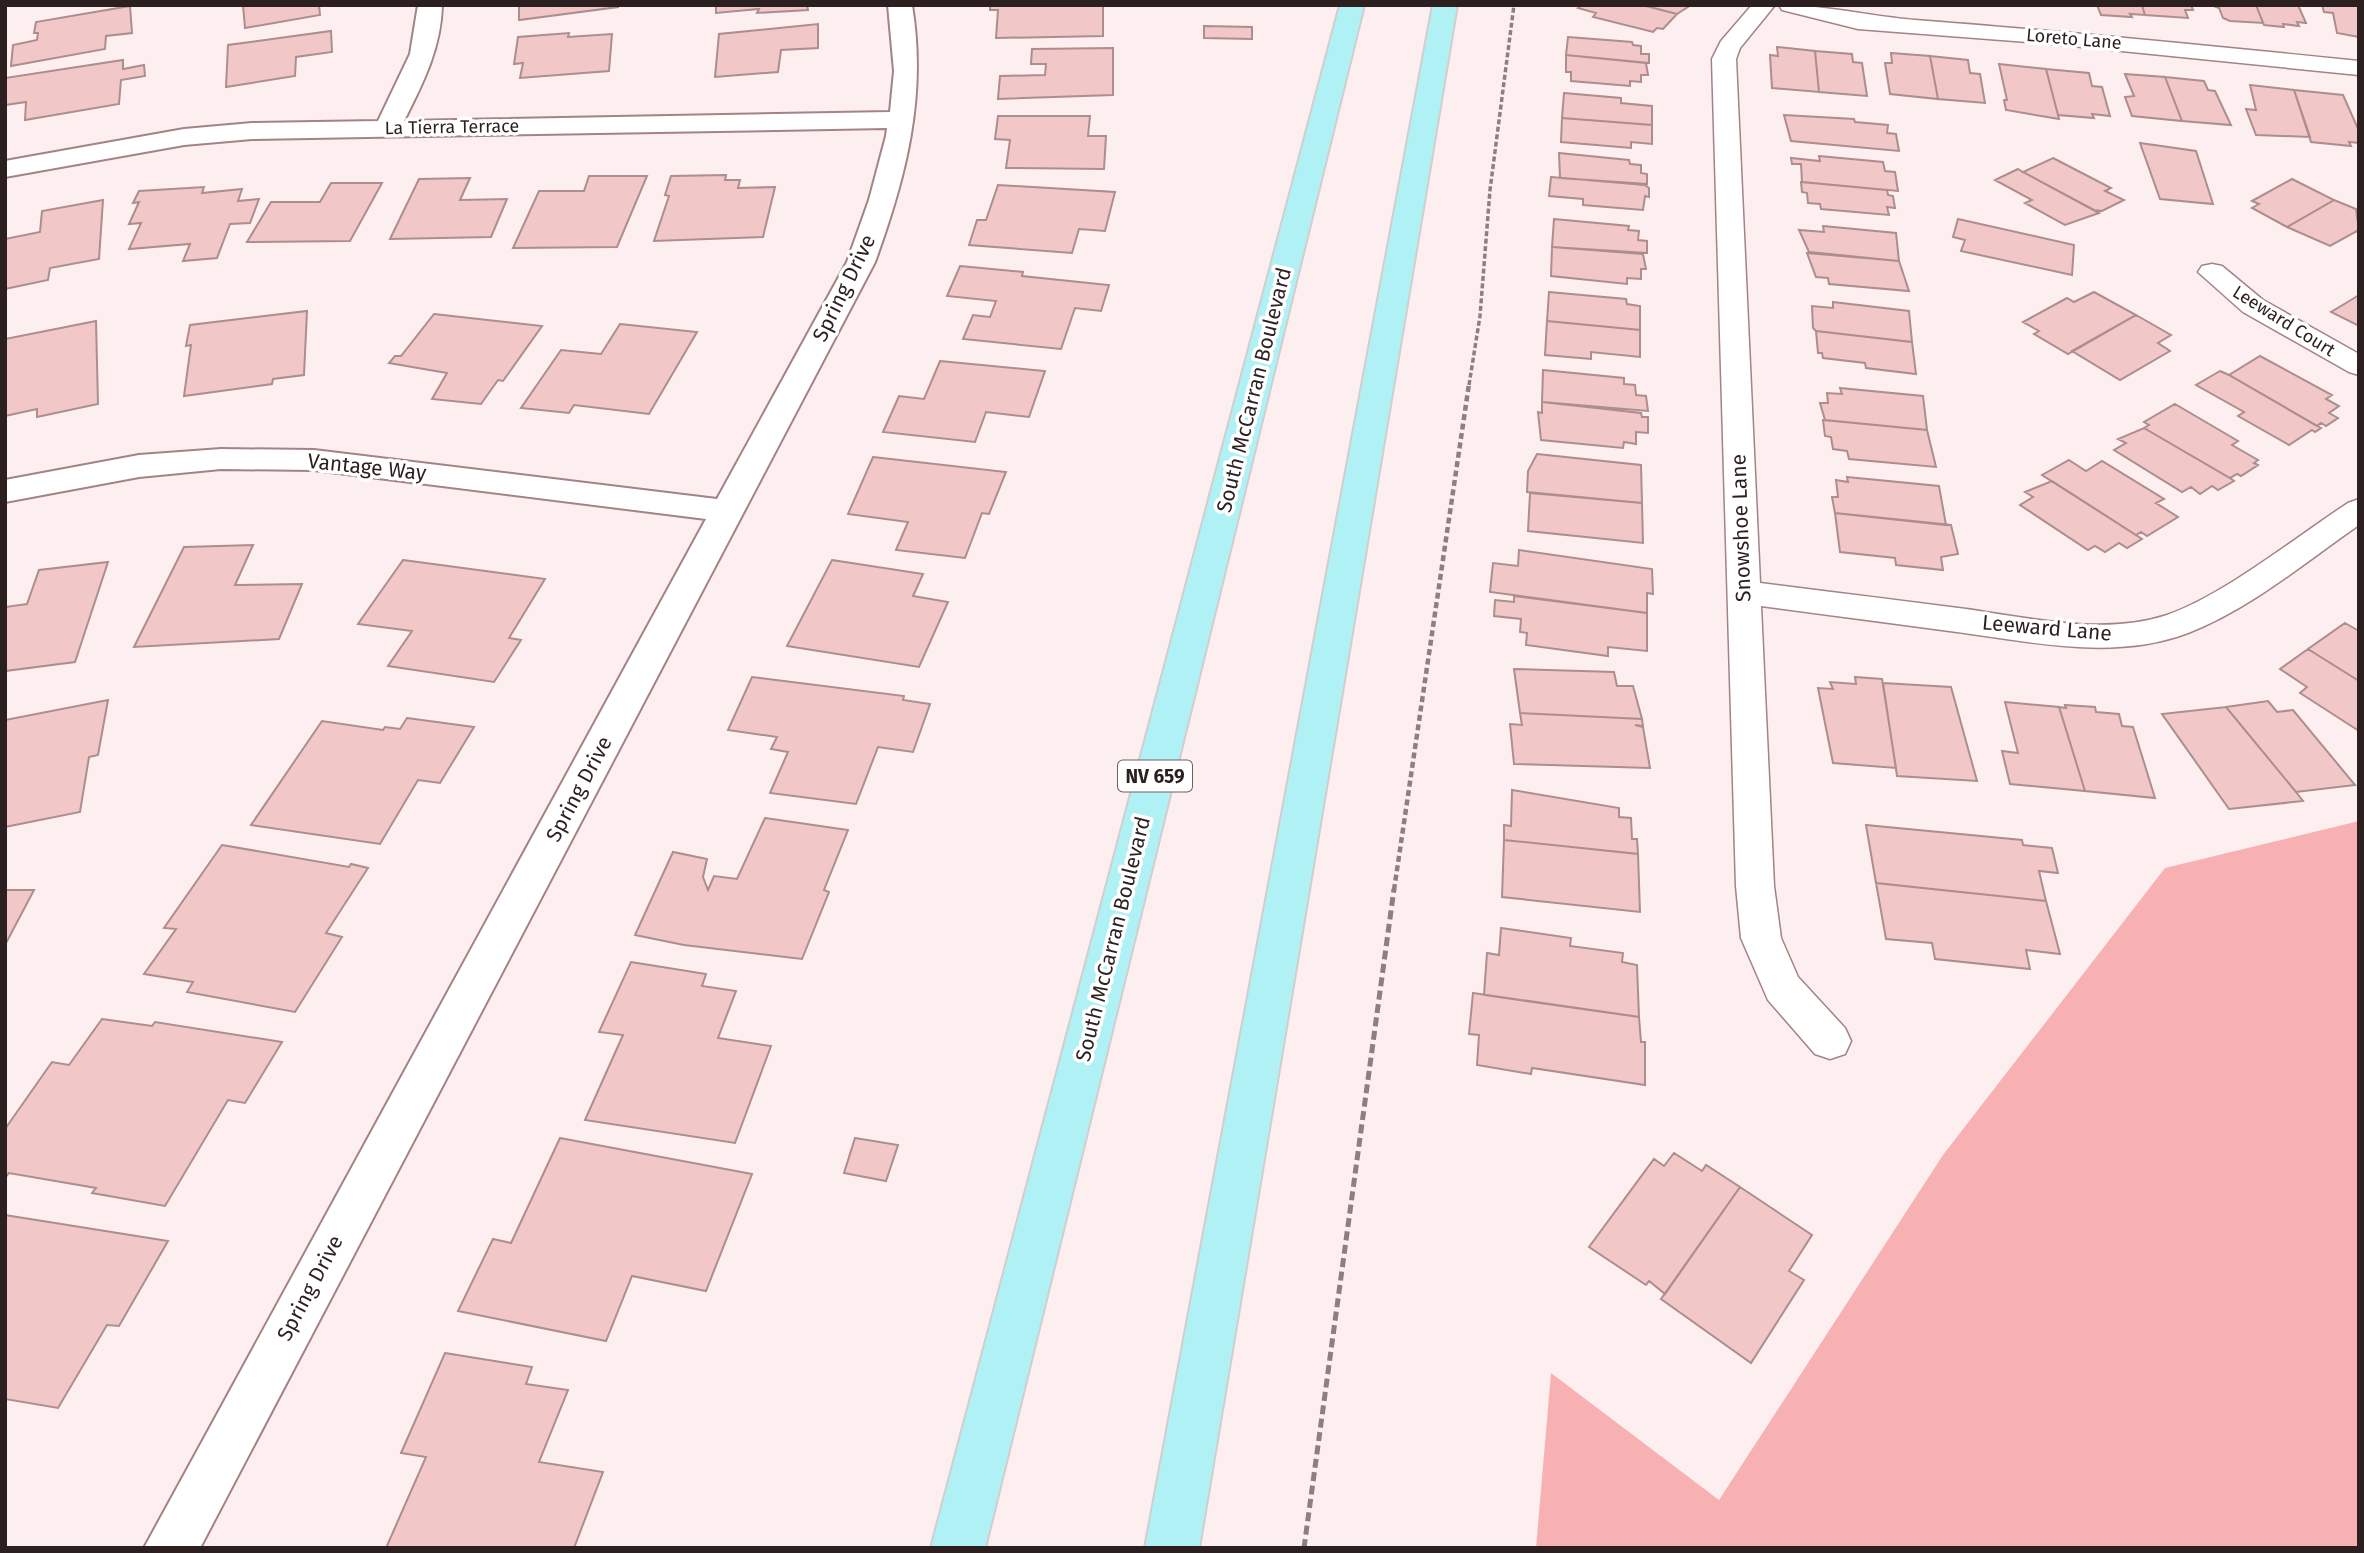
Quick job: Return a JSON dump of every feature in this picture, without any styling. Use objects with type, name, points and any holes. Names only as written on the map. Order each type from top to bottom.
[{"type":"main road","name":"South McCarran Boulevard","points":[[958,1548],[1352,5]]},
{"type":"main road","points":[[1172,1548],[1445,5]]},
{"type":"street","points":[[387,128],[423,58],[431,24],[430,5]]},
{"type":"street","name":"Spring Drive","points":[[171,1548],[861,261],[887,195],[903,120],[905,67],[901,5]]},
{"type":"street","name":"La Tierra Terrace","points":[[5,169],[184,137],[252,131],[903,120]]},
{"type":"street","name":"Vantage Way","points":[[5,491],[139,466],[221,459],[314,460],[728,511]]},
{"type":"lane","name":"Snowshoe Lane","points":[[1764,5],[1729,46],[1724,59],[1755,886],[1761,938],[1782,988],[1830,1041]]},
{"type":"lane","name":"Loreto Lane","points":[[1790,5],[1858,22],[2094,41],[2359,68]]},
{"type":"lane","name":"Leeward Court","points":[[2212,272],[2276,321],[2359,366]]},
{"type":"lane","name":"Leeward Lane","points":[[1743,593],[2089,636],[2137,634],[2175,625],[2214,608],[2359,510]]},
{"type":"path","points":[[1304,1548],[1416,726],[1480,316],[1490,190],[1514,5]]},
{"type":"shaded area","points":[[2359,821],[2359,1548],[1536,1548],[1551,1373],[1719,1500],[1943,1155],[2165,868]]},
{"type":"building","points":[[243,5],[319,5],[320,15],[245,28]]},
{"type":"building","points":[[519,5],[618,5],[618,7],[519,20]]},
{"type":"building","points":[[716,5],[807,5],[808,10],[757,13],[759,9],[716,13]]},
{"type":"building","points":[[990,5],[1103,6],[1103,36],[996,38],[998,10],[990,10]]},
{"type":"building","points":[[1581,5],[1642,5],[1677,14],[1663,29],[1657,28],[1653,32],[1593,17],[1596,13],[1578,8]]},
{"type":"building","points":[[1642,5],[1691,5],[1677,14]]},
{"type":"building","points":[[2097,5],[2142,5],[2145,15],[2101,15]]},
{"type":"building","points":[[2142,5],[2191,5],[2193,10],[2185,10],[2188,18],[2145,15]]},
{"type":"building","points":[[2211,5],[2256,5],[2263,23],[2230,21],[2223,18],[2219,8]]},
{"type":"building","points":[[2256,5],[2298,5],[2306,23],[2297,22],[2299,26],[2283,24],[2284,27],[2264,25]]},
{"type":"building","points":[[2322,5],[2359,5],[2359,37],[2337,33],[2333,13],[2324,12]]},
{"type":"building","points":[[130,6],[132,33],[106,36],[105,49],[11,66],[13,45],[37,40],[38,33],[34,33],[36,22]]},
{"type":"building","points":[[818,24],[818,48],[781,50],[778,72],[715,77],[719,34]]},
{"type":"building","points":[[1204,26],[1252,27],[1252,39],[1204,38]]},
{"type":"building","points":[[331,31],[332,52],[296,57],[295,76],[226,87],[228,45]]},
{"type":"building","points":[[569,33],[568,37],[612,34],[609,71],[520,78],[523,63],[514,64],[518,37]]},
{"type":"building","points":[[1568,37],[1632,42],[1633,45],[1641,46],[1641,54],[1649,54],[1649,63],[1566,55]]},
{"type":"building","points":[[1777,47],[1815,51],[1819,92],[1772,88],[1770,55],[1778,56]]},
{"type":"building","points":[[1113,48],[1113,95],[998,99],[1000,76],[1045,75],[1046,64],[1031,64],[1032,49]]},
{"type":"building","points":[[1815,51],[1852,54],[1853,62],[1862,63],[1867,96],[1819,92]]},
{"type":"building","points":[[1891,53],[1930,56],[1938,99],[1890,94],[1885,63],[1892,63]]},
{"type":"building","points":[[1566,55],[1646,63],[1648,75],[1641,75],[1641,82],[1630,81],[1630,86],[1571,81],[1571,72],[1566,72]]},
{"type":"building","points":[[1930,56],[1968,60],[1970,73],[1980,74],[1985,103],[1938,99]]},
{"type":"building","points":[[123,60],[123,69],[144,65],[145,76],[121,80],[119,104],[25,120],[26,102],[5,105],[5,78]]},
{"type":"building","points":[[1999,64],[2046,69],[2059,119],[2006,110],[2004,100],[2007,100]]},
{"type":"building","points":[[2046,69],[2089,73],[2092,86],[2102,87],[2110,116],[2092,114],[2094,118],[2058,115]]},
{"type":"building","points":[[2125,74],[2165,77],[2182,121],[2132,116],[2125,97],[2134,96]]},
{"type":"building","points":[[2165,77],[2204,81],[2208,90],[2215,91],[2231,125],[2182,121]]},
{"type":"building","points":[[2250,85],[2294,90],[2310,137],[2256,135],[2246,109],[2256,110]]},
{"type":"building","points":[[2294,90],[2343,95],[2359,131],[2359,143],[2349,142],[2351,146],[2311,142]]},
{"type":"building","points":[[1564,93],[1621,98],[1621,103],[1652,106],[1652,125],[1562,118]]},
{"type":"building","points":[[1784,115],[1854,119],[1855,122],[1888,125],[1887,133],[1896,134],[1899,151],[1791,141]]},
{"type":"building","points":[[998,116],[1090,116],[1088,136],[1106,136],[1104,169],[1006,168],[1010,140],[995,139]]},
{"type":"building","points":[[1562,118],[1652,125],[1652,144],[1631,142],[1631,148],[1561,142]]},
{"type":"building","points":[[2140,143],[2196,151],[2213,204],[2160,199]]},
{"type":"building","points":[[1559,153],[1629,160],[1630,164],[1641,165],[1641,173],[1647,174],[1647,184],[1560,178]]},
{"type":"building","points":[[1819,156],[1883,162],[1885,171],[1895,172],[1898,191],[1802,182],[1801,164],[1792,164],[1791,158],[1820,161]]},
{"type":"building","points":[[2053,158],[2111,188],[2105,191],[2124,200],[2102,211],[2094,210],[2023,172]]},
{"type":"building","points":[[2018,169],[2099,213],[2065,225],[2025,203],[2032,200],[1995,180]]},
{"type":"building","points":[[726,175],[725,180],[740,180],[738,188],[775,187],[763,237],[654,241],[669,196],[665,195],[671,176]]},
{"type":"building","points":[[589,176],[647,176],[617,247],[513,248],[539,191],[584,191]]},
{"type":"building","points":[[1551,177],[1645,185],[1649,188],[1649,197],[1645,196],[1643,210],[1583,205],[1583,199],[1549,196]]},
{"type":"building","points":[[470,178],[460,200],[507,199],[491,237],[390,239],[419,179]]},
{"type":"building","points":[[2292,179],[2334,200],[2287,227],[2252,208],[2259,204],[2252,201]]},
{"type":"building","points":[[1801,182],[1887,190],[1888,195],[1893,196],[1895,208],[1887,207],[1889,215],[1821,209],[1820,204],[1808,203],[1807,193],[1802,192]]},
{"type":"building","points":[[331,183],[382,183],[350,241],[247,242],[271,202],[320,202]]},
{"type":"building","points":[[998,185],[1115,192],[1105,231],[1079,229],[1072,253],[969,245],[977,220],[986,220]]},
{"type":"building","points":[[204,187],[202,193],[242,189],[238,201],[259,199],[250,223],[230,224],[217,258],[183,261],[190,244],[129,249],[141,223],[129,224],[139,202],[133,203],[139,191]]},
{"type":"building","points":[[103,200],[99,259],[50,268],[48,280],[5,289],[5,239],[40,232],[42,211]]},
{"type":"building","points":[[2334,200],[2356,209],[2359,230],[2330,246],[2287,227]]},
{"type":"building","points":[[1554,219],[1629,226],[1628,230],[1639,231],[1638,240],[1647,241],[1647,253],[1552,247]]},
{"type":"building","points":[[1958,219],[2074,245],[2072,275],[1961,251],[1965,240],[1953,237]]},
{"type":"building","points":[[1823,226],[1896,233],[1899,261],[1809,252],[1799,230],[1824,232]]},
{"type":"building","points":[[1552,247],[1643,254],[1646,269],[1641,269],[1641,279],[1627,278],[1627,284],[1551,276]]},
{"type":"building","points":[[1807,253],[1899,261],[1909,291],[1829,284],[1828,278],[1816,277]]},
{"type":"building","points":[[960,266],[1109,285],[1101,311],[1075,308],[1061,349],[963,339],[973,315],[990,317],[996,301],[947,296]]},
{"type":"building","points":[[1549,292],[1626,299],[1627,304],[1640,306],[1640,330],[1547,321]]},
{"type":"building","points":[[2094,292],[2136,315],[2068,354],[2034,334],[2039,331],[2023,322],[2067,298],[2074,302]]},
{"type":"building","points":[[2359,295],[2359,326],[2331,312],[2346,303]]},
{"type":"building","points":[[1833,302],[1909,311],[1912,342],[1816,331],[1813,328],[1812,306],[1833,308]]},
{"type":"building","points":[[307,311],[304,375],[273,379],[272,384],[184,396],[191,345],[186,346],[190,325]]},
{"type":"building","points":[[434,314],[542,326],[503,381],[498,380],[481,404],[432,399],[447,373],[389,363],[395,356],[401,356]]},
{"type":"building","points":[[2136,315],[2171,335],[2158,343],[2170,351],[2120,380],[2072,351]]},
{"type":"building","points":[[96,321],[98,404],[37,417],[37,409],[5,416],[5,339]]},
{"type":"building","points":[[1547,321],[1640,330],[1640,357],[1591,352],[1591,359],[1545,355]]},
{"type":"building","points":[[620,324],[697,332],[649,414],[574,405],[569,413],[521,408],[561,350],[601,354]]},
{"type":"building","points":[[1816,331],[1912,342],[1916,374],[1866,368],[1865,363],[1823,358],[1822,353],[1818,353]]},
{"type":"building","points":[[2260,356],[2332,395],[2326,399],[2339,406],[2329,413],[2338,418],[2326,426],[2321,423],[2317,426],[2229,375]]},
{"type":"building","points":[[940,361],[1045,371],[1029,417],[986,412],[975,442],[883,432],[899,396],[924,399]]},
{"type":"building","points":[[1543,370],[1624,378],[1624,384],[1635,385],[1636,395],[1646,396],[1648,411],[1542,402]]},
{"type":"building","points":[[2220,371],[2321,428],[2315,432],[2312,430],[2289,445],[2238,416],[2244,412],[2196,385]]},
{"type":"building","points":[[1840,388],[1923,396],[1927,430],[1825,420],[1820,403],[1828,403],[1827,393],[1842,394]]},
{"type":"building","points":[[1542,402],[1641,413],[1642,417],[1648,417],[1648,433],[1636,432],[1636,444],[1624,442],[1623,448],[1541,440],[1538,412],[1542,413]]},
{"type":"building","points":[[2175,404],[2238,441],[2232,445],[2258,460],[2254,463],[2258,465],[2241,476],[2237,474],[2230,478],[2144,428],[2149,425],[2144,422]]},
{"type":"building","points":[[1823,420],[1927,430],[1936,467],[1849,459],[1847,451],[1833,449],[1831,437],[1825,436]]},
{"type":"building","points":[[2144,428],[2234,481],[2218,490],[2212,486],[2200,494],[2191,487],[2182,492],[2114,450],[2126,443],[2118,439]]},
{"type":"building","points":[[1537,454],[1641,465],[1642,503],[1527,492],[1528,471]]},
{"type":"building","points":[[873,457],[1006,472],[989,514],[982,513],[965,558],[896,550],[908,522],[848,514]]},
{"type":"building","points":[[2069,460],[2086,471],[2102,461],[2164,499],[2156,503],[2178,517],[2147,536],[2141,532],[2136,535],[2042,475]]},
{"type":"building","points":[[1847,477],[1939,486],[1946,525],[1835,513],[1832,497],[1838,497],[1836,480],[1848,482]]},
{"type":"building","points":[[2052,481],[2142,539],[2127,548],[2119,543],[2105,552],[2095,546],[2088,550],[2020,505],[2033,497],[2025,492]]},
{"type":"building","points":[[1530,493],[1642,503],[1643,543],[1528,531]]},
{"type":"building","points":[[1835,513],[1951,525],[1958,554],[1941,557],[1943,570],[1896,565],[1895,558],[1840,552]]},
{"type":"building","points":[[253,545],[235,585],[302,584],[279,639],[134,647],[184,547]]},
{"type":"building","points":[[1519,550],[1652,569],[1653,594],[1647,593],[1647,613],[1490,592],[1493,563],[1518,566]]},
{"type":"building","points":[[403,560],[545,579],[509,638],[521,640],[494,682],[388,666],[412,631],[358,624]]},
{"type":"building","points":[[832,560],[923,574],[913,596],[948,602],[919,667],[787,646]]},
{"type":"building","points":[[108,562],[75,662],[5,671],[5,607],[27,604],[39,570]]},
{"type":"building","points":[[1514,596],[1647,613],[1647,651],[1608,647],[1608,656],[1526,645],[1527,633],[1520,632],[1521,619],[1494,616],[1495,600],[1514,602]]},
{"type":"building","points":[[2345,623],[2359,631],[2359,681],[2308,649]]},
{"type":"building","points":[[2308,649],[2359,681],[2359,731],[2300,693],[2307,687],[2280,669]]},
{"type":"building","points":[[1514,669],[1614,672],[1617,686],[1633,686],[1642,719],[1520,713]]},
{"type":"building","points":[[752,677],[904,696],[903,700],[930,704],[913,752],[878,747],[856,804],[770,793],[788,752],[771,749],[777,737],[728,730]]},
{"type":"building","points":[[1855,677],[1882,679],[1896,768],[1833,763],[1818,688],[1833,689],[1830,682],[1856,684]]},
{"type":"building","points":[[1883,683],[1951,687],[1977,781],[1897,776]]},
{"type":"building","points":[[108,700],[98,755],[89,757],[80,812],[5,827],[5,720]]},
{"type":"building","points":[[2268,701],[2277,712],[2293,710],[2355,785],[2296,792],[2226,707]]},
{"type":"building","points":[[2005,702],[2059,707],[2085,791],[2010,784],[2002,751],[2018,753]]},
{"type":"building","points":[[2065,705],[2095,707],[2096,712],[2119,714],[2122,726],[2133,727],[2155,798],[2085,791],[2059,707],[2066,708]]},
{"type":"building","points":[[2226,707],[2303,801],[2229,809],[2162,714]]},
{"type":"building","points":[[1520,713],[1642,719],[1643,726],[1635,725],[1643,727],[1650,768],[1514,764],[1510,724],[1522,725]]},
{"type":"building","points":[[407,718],[474,727],[440,783],[418,780],[380,844],[251,825],[322,721],[383,730],[385,727],[400,729]]},
{"type":"building","points":[[1512,790],[1619,808],[1619,817],[1631,818],[1632,839],[1637,839],[1638,854],[1504,840],[1504,825],[1511,826]]},
{"type":"building","points":[[765,818],[848,830],[824,890],[829,892],[802,959],[684,945],[635,935],[673,852],[707,859],[703,877],[708,890],[714,876],[737,879]]},
{"type":"building","points":[[1866,825],[2022,840],[2023,845],[2052,848],[2058,873],[2039,871],[2046,901],[1876,883]]},
{"type":"building","points":[[1504,840],[1638,854],[1640,912],[1502,897]]},
{"type":"building","points":[[222,845],[368,868],[326,933],[342,937],[295,1012],[187,992],[193,982],[144,974],[176,929],[164,928]]},
{"type":"building","points":[[1876,883],[2046,901],[2060,954],[2026,950],[2030,969],[1935,959],[1932,943],[1886,939]]},
{"type":"building","points":[[5,890],[34,890],[5,945]]},
{"type":"building","points":[[1501,928],[1571,938],[1570,946],[1623,953],[1622,962],[1637,965],[1639,1017],[1484,995],[1487,953],[1499,955]]},
{"type":"building","points":[[631,962],[706,974],[702,986],[736,991],[718,1038],[771,1046],[735,1143],[585,1120],[623,1035],[599,1032]]},
{"type":"building","points":[[1473,993],[1639,1017],[1641,1042],[1645,1042],[1645,1085],[1532,1068],[1531,1074],[1477,1065],[1479,1035],[1469,1034]]},
{"type":"building","points":[[102,1019],[152,1026],[155,1022],[282,1042],[245,1103],[228,1100],[165,1206],[92,1193],[96,1188],[9,1173],[5,1178],[5,1129],[52,1062],[69,1065]]},
{"type":"building","points":[[560,1138],[752,1174],[706,1291],[632,1276],[606,1341],[458,1311],[493,1239],[511,1243]]},
{"type":"building","points":[[855,1138],[898,1145],[886,1181],[844,1173]]},
{"type":"building","points":[[1674,1153],[1702,1171],[1706,1165],[1740,1187],[1665,1294],[1649,1281],[1646,1285],[1589,1247],[1654,1159],[1664,1166]]},
{"type":"building","points":[[1740,1187],[1812,1235],[1789,1271],[1804,1280],[1751,1363],[1661,1299]]},
{"type":"building","points":[[5,1215],[168,1241],[119,1326],[107,1325],[58,1408],[5,1399]]},
{"type":"building","points":[[445,1353],[532,1367],[526,1384],[568,1390],[539,1462],[603,1472],[574,1548],[386,1548],[426,1457],[401,1453]]}]
